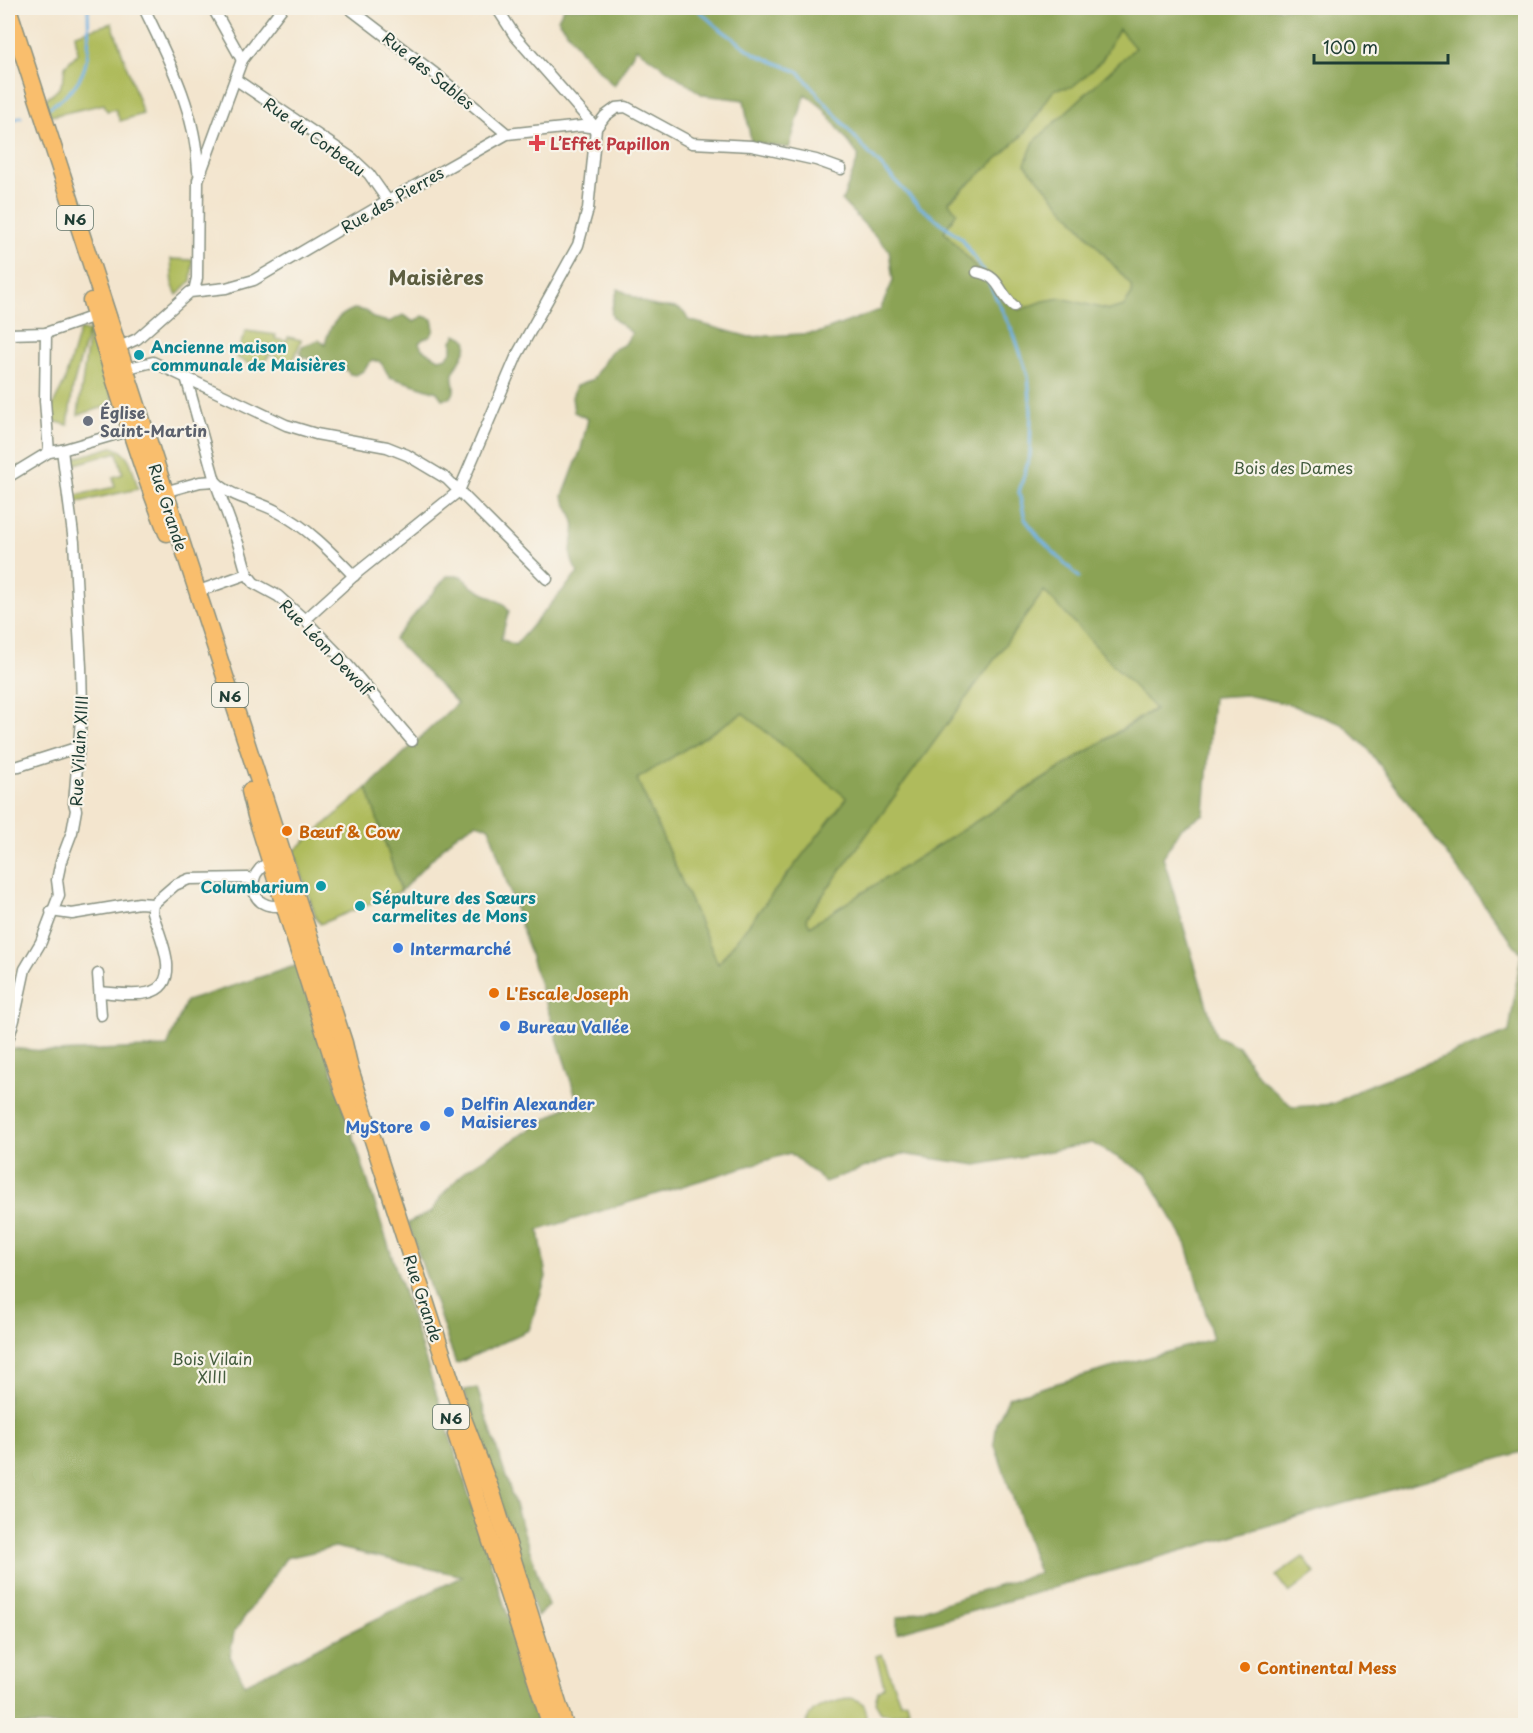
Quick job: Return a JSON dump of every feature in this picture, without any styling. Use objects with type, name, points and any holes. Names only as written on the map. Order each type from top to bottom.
[{"type":"main road","name":"Rue Grande","points":[[8,8],[183,581],[279,866],[344,1043],[350,1069],[464,1421],[496,1503],[565,1725]]},
{"type":"main road","name":"Rue Grande","points":[[8,40],[95,316],[111,351]]},
{"type":"main road","name":"Rue Grande","points":[[136,428],[164,492],[196,592],[279,866],[285,906],[343,1091],[351,1107],[551,1725]]},
{"type":"street","points":[[111,351],[137,339],[185,295],[194,291],[197,285],[198,180],[195,140],[183,92],[144,8]]},
{"type":"street","points":[[213,8],[242,60]]},
{"type":"street","points":[[198,180],[242,60],[282,8]]},
{"type":"street","name":"Rue des Sables","points":[[349,8],[438,76],[507,134]]},
{"type":"street","points":[[497,8],[514,36],[596,128]]},
{"type":"street","name":"Rue du Corbeau","points":[[235,79],[353,159],[369,174],[388,201]]},
{"type":"street","points":[[305,620],[354,576],[459,491],[517,355],[578,245],[588,209],[596,128],[606,116],[621,106],[633,110],[681,139],[692,143],[752,146],[816,160],[841,169]]},
{"type":"street","name":"Rue des Pierres","points":[[194,291],[226,288],[254,280],[507,134],[582,126],[596,128]]},
{"type":"street","points":[[982,273],[992,276],[1008,301],[1014,306]]},
{"type":"street","points":[[8,334],[46,333],[95,316]]},
{"type":"street","points":[[46,333],[45,401],[49,452]]},
{"type":"street","points":[[118,371],[153,362],[286,425],[316,434],[397,450],[441,475],[547,579]]},
{"type":"street","points":[[186,377],[214,481],[239,546],[247,574],[196,592]]},
{"type":"street","points":[[8,477],[49,452],[136,428]]},
{"type":"street","name":"Rue Vilain XIIII","points":[[8,1040],[14,1020],[13,998],[25,969],[41,942],[59,895],[57,880],[61,861],[72,832],[76,810],[74,803],[82,708],[79,609],[74,542],[62,450]]},
{"type":"street","points":[[164,492],[200,482],[214,481],[227,491],[283,514],[327,548],[354,576]]},
{"type":"street","name":"Rue Léon Dewolf","points":[[247,574],[254,582],[278,596],[305,620],[355,673],[412,741]]},
{"type":"street","points":[[8,767],[19,766],[79,747]]},
{"type":"street","points":[[279,866],[259,870],[253,882],[254,891],[261,902],[266,905],[285,906]]},
{"type":"street","points":[[100,992],[149,993],[157,989],[165,978],[168,963],[152,912],[153,904],[175,885],[189,879],[248,879],[253,882]]},
{"type":"street","points":[[51,911],[72,914],[147,902],[153,904]]},
{"type":"street","points":[[98,974],[101,1015]]},
{"type":"green space","name":"Bois des Dames","points":[[564,8],[1525,8],[1525,1451],[897,1633],[897,1618],[1039,1573],[994,1443],[997,1422],[1009,1397],[1213,1339],[1187,1245],[1146,1173],[1092,1143],[977,1165],[902,1154],[825,1182],[790,1153],[539,1230],[546,1277],[529,1330],[456,1364],[408,1223],[431,1212],[444,1193],[466,1170],[577,1100],[489,827],[476,823],[454,836],[401,891],[367,788],[457,703],[394,639],[447,576],[461,576],[472,587],[504,604],[509,611],[501,639],[515,645],[578,573],[571,557],[574,522],[563,496],[581,449],[588,419],[574,412],[572,397],[576,386],[592,380],[611,351],[625,344],[632,333],[612,315],[612,306],[618,289],[650,305],[679,309],[688,320],[749,337],[818,333],[880,310],[893,281],[889,250],[842,201],[859,156],[822,107],[805,94],[789,148],[751,142],[744,100],[703,95],[636,48],[614,86],[581,51],[558,19]],"holes":[[[1119,29],[1135,48],[1034,142],[1025,164],[1131,285],[1132,294],[1124,306],[1109,310],[1061,298],[1044,301],[1020,310],[989,283],[944,232],[957,212],[948,202],[1022,135],[1055,89],[1072,87],[1102,60]],[[1044,591],[1155,709],[810,926],[806,918]],[[1246,695],[1289,704],[1342,724],[1367,748],[1521,954],[1509,1032],[1362,1088],[1334,1104],[1293,1107],[1259,1078],[1238,1046],[1216,1036],[1163,857],[1182,827],[1204,814],[1213,697]],[[743,713],[847,798],[718,964],[637,779]]]},
{"type":"green space","points":[[112,23],[143,114],[120,121],[115,109],[107,111],[104,104],[51,116],[45,99],[58,90],[64,77],[65,66],[78,53],[75,34]]},
{"type":"green space","points":[[1118,28],[1136,47],[1034,142],[1025,164],[1131,285],[1132,294],[1124,306],[1109,310],[1061,298],[1044,301],[1020,310],[989,283],[944,232],[957,212],[948,203],[1023,135],[1055,89],[1083,78],[1101,60]]},
{"type":"green space","points":[[171,259],[193,260],[191,281],[177,295],[173,286]]},
{"type":"green space","points":[[354,309],[366,311],[373,318],[389,322],[403,315],[414,322],[423,316],[432,319],[434,329],[431,336],[419,343],[422,349],[439,359],[447,357],[452,351],[452,341],[456,335],[463,337],[467,345],[453,374],[454,391],[451,397],[442,399],[437,392],[390,377],[379,361],[371,361],[363,371],[356,375],[350,374],[345,369],[302,357],[300,352],[302,346],[319,340],[325,345],[334,322]]},
{"type":"green space","points":[[90,325],[114,404],[78,415],[78,414]]},
{"type":"green space","points":[[80,329],[88,332],[73,386],[68,425],[46,419],[64,383]]},
{"type":"green space","points":[[246,331],[276,335],[275,339],[287,341],[288,337],[301,340],[292,365],[270,354],[260,369],[237,358],[236,354]]},
{"type":"green space","points":[[112,447],[124,453],[128,458],[138,489],[69,504],[68,497],[115,487],[113,477],[123,474],[117,452],[69,466],[69,460]]},
{"type":"green space","points":[[1044,591],[1155,708],[810,926],[806,918]]},
{"type":"green space","points":[[743,713],[847,798],[718,964],[637,779]]},
{"type":"green space","points":[[367,788],[401,891],[320,924],[317,921],[294,851]]},
{"type":"green space","name":"Bois Vilain XIIII","points":[[298,965],[543,1725],[8,1725],[8,1048],[56,1052],[167,1047],[186,1001]],"holes":[[[335,1547],[463,1576],[245,1684],[230,1656],[234,1632],[286,1558]]]},
{"type":"green space","points":[[477,1388],[548,1606],[537,1616],[464,1390]]},
{"type":"green space","points":[[1303,1557],[1315,1573],[1289,1593],[1276,1576]]},
{"type":"green space","points":[[882,1654],[900,1702],[907,1701],[909,1710],[893,1715],[881,1712],[875,1702],[878,1691],[884,1686],[876,1656]]},
{"type":"green space","points":[[850,1698],[860,1701],[865,1708],[866,1716],[861,1725],[807,1725],[808,1718],[816,1709]]},
{"type":"waterway","points":[[50,107],[74,86],[86,64],[89,39],[88,8]]},
{"type":"waterway","points":[[696,8],[716,26],[755,54],[799,72],[865,149],[920,207],[961,238],[983,270]]},
{"type":"waterway","points":[[8,121],[21,117]]},
{"type":"waterway","points":[[987,279],[1015,337],[1028,376],[1031,410],[1030,455],[1019,492],[1025,519],[1041,540],[1079,577]]},
{"type":"place","name":"L’Effet Papillon","points":[[537,143]]},
{"type":"place","name":"Ancienne maison communale de Maisières","points":[[139,355]]},
{"type":"place","name":"Église Saint-Martin","points":[[88,421]]},
{"type":"place","name":"Bœuf & Cow","points":[[287,831]]},
{"type":"place","name":"Columbarium","points":[[321,886]]},
{"type":"place","name":"Sépulture des Sœurs carmelites de Mons","points":[[360,906]]},
{"type":"place","name":"Intermarché","points":[[398,948]]},
{"type":"place","name":"L'Escale Joseph","points":[[494,993]]},
{"type":"place","name":"Bureau Vallée","points":[[505,1026]]},
{"type":"place","name":"Delfin Alexander Maisieres","points":[[449,1112]]},
{"type":"place","name":"MyStore","points":[[425,1126]]},
{"type":"place","name":"Continental Mess","points":[[1245,1667]]},
{"type":"district","name":"Maisières","points":[[436,277]]}]
